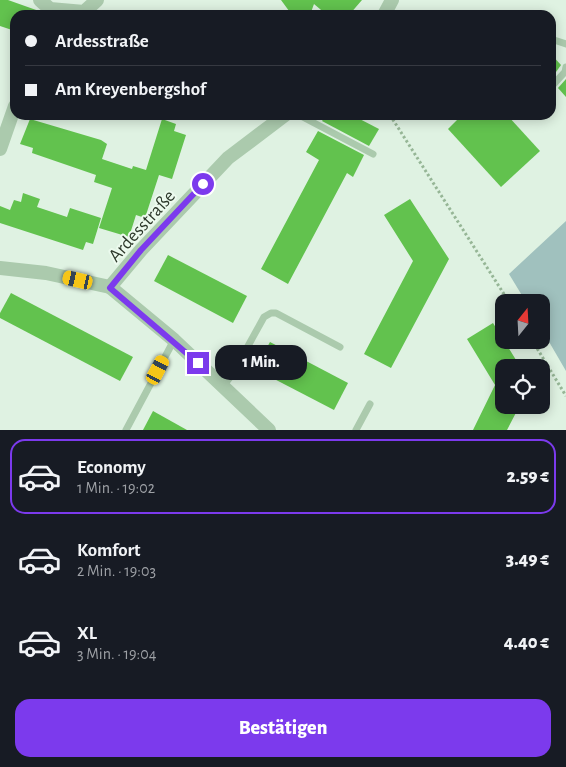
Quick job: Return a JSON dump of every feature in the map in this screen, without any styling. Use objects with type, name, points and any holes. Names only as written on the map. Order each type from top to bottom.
[{"type":"street","points":[[86,10],[97,0]]},
{"type":"street","points":[[46,8],[65,10]]},
{"type":"street","points":[[0,149],[10,120]]},
{"type":"street","name":"Ardesstraße","points":[[0,268],[46,273],[110,288],[141,250],[228,158],[278,120]]},
{"type":"street","points":[[110,288],[174,340],[269,430]]},
{"type":"lane","points":[[556,81],[566,67]]},
{"type":"lane","points":[[308,120],[373,154]]},
{"type":"lane","points":[[223,386],[232,375],[264,317],[271,313],[276,313],[340,347]]},
{"type":"lane","points":[[126,430],[174,340]]},
{"type":"lane","points":[[356,430],[370,404]]},
{"type":"path","points":[[393,120],[504,294]]},
{"type":"path","points":[[537,349],[566,396]]},
{"type":"shaded area","points":[[566,221],[566,371],[550,343],[550,294],[521,294],[509,274]]},
{"type":"building","points":[[0,0],[8,0],[36,10],[10,10],[10,29],[0,26]]},
{"type":"building","points":[[281,0],[362,0],[353,10],[321,10],[314,4],[312,10],[288,10]]},
{"type":"building","points":[[556,60],[561,65],[556,72]]},
{"type":"building","points":[[566,79],[566,97],[558,88]]},
{"type":"building","points":[[30,120],[33,120],[101,140],[107,144],[102,159],[132,169],[133,166],[146,170],[162,120],[176,124],[174,131],[186,135],[172,179],[159,175],[145,218],[136,215],[129,237],[99,228],[112,188],[94,182],[96,175],[32,153],[33,148],[20,144]]},
{"type":"building","points":[[362,120],[379,129],[369,146],[322,121]]},
{"type":"building","points":[[457,120],[512,120],[540,151],[501,187],[448,129]]},
{"type":"building","points":[[318,131],[364,155],[353,177],[347,173],[288,284],[261,269],[319,160],[306,152]]},
{"type":"building","points":[[23,193],[40,199],[37,207],[67,217],[70,208],[101,218],[93,244],[86,242],[83,250],[0,223],[0,206],[10,210],[14,200],[21,202]]},
{"type":"building","points":[[410,199],[449,259],[391,368],[364,354],[413,261],[384,215]]},
{"type":"building","points":[[168,255],[247,296],[233,323],[154,281]]},
{"type":"building","points":[[11,293],[133,357],[120,381],[0,318],[0,313]]},
{"type":"building","points":[[493,323],[495,326],[495,349],[509,349],[515,359],[495,359],[495,385],[467,339]]},
{"type":"building","points":[[270,342],[348,383],[334,410],[255,369]]},
{"type":"building","points":[[495,385],[495,414],[515,414],[507,430],[473,430]]},
{"type":"building","points":[[153,411],[187,430],[143,430]]},
{"type":"route","points":[[198,363],[174,340],[110,288],[141,250],[203,184]]}]
